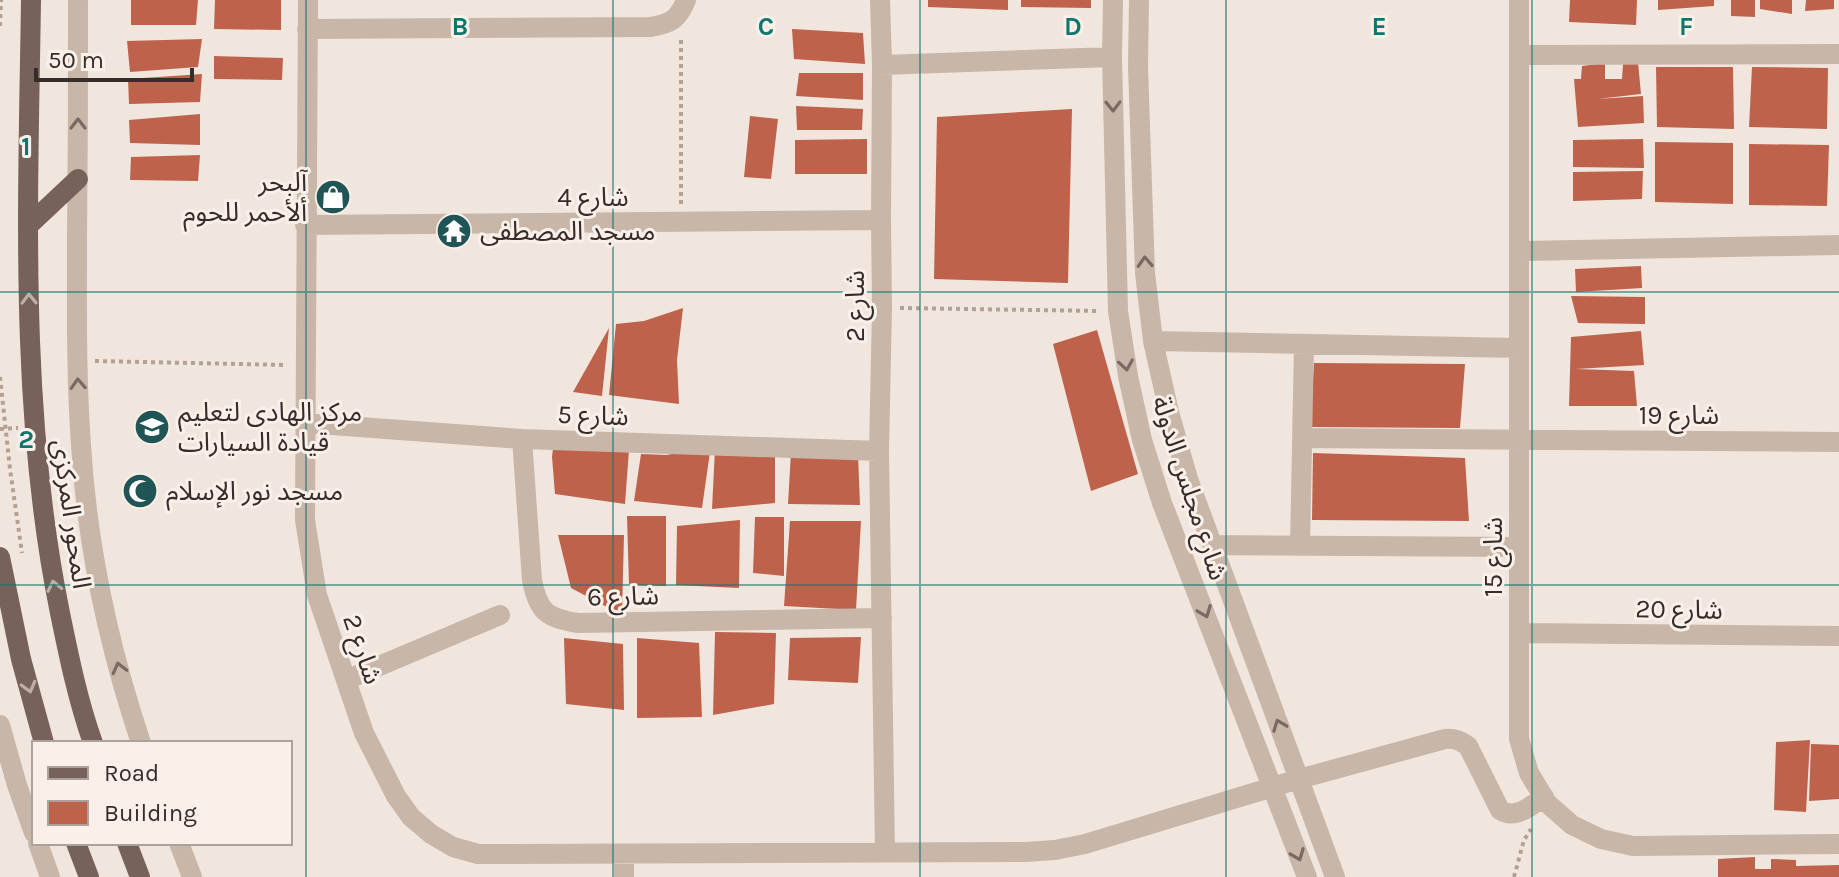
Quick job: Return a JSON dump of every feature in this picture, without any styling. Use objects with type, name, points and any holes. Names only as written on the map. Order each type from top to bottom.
[{"type":"main road","name":"المحور المركزى","points":[[31,0],[29,225],[31,378],[37,469],[49,561],[68,652],[92,741]]},
{"type":"main road","points":[[29,225],[78,179]]},
{"type":"main road","points":[[0,557],[21,659],[43,741]]},
{"type":"main road","points":[[77,845],[89,877]]},
{"type":"main road","points":[[128,845],[140,877]]},
{"type":"street","points":[[78,0],[77,361],[81,447],[90,533],[106,618],[140,741]]},
{"type":"street","name":"شارع 2","points":[[308,0],[305,225],[307,535],[317,595],[364,733],[396,796],[411,817],[431,834],[453,847],[478,854],[1055,850],[1085,844],[1299,779],[1445,739],[1461,741],[1468,746],[1500,810],[1515,815],[1546,800]]},
{"type":"street","name":"شارع 2","points":[[880,0],[882,308],[879,451],[885,853]]},
{"type":"street","name":"شارع مجلس الدولة","points":[[1113,0],[1118,311],[1142,440],[1162,503],[1307,877]]},
{"type":"street","name":"شارع مجلس الدولة","points":[[1139,0],[1138,67],[1145,273],[1153,341],[1188,479],[1335,877]]},
{"type":"street","name":"شارع 15","points":[[1519,0],[1519,739],[1529,773],[1546,800],[1572,825],[1601,839],[1633,846],[1839,844]]},
{"type":"street","points":[[307,29],[650,27],[668,24],[684,6]]},
{"type":"street","points":[[1519,55],[1839,54]]},
{"type":"street","points":[[882,65],[1112,57]]},
{"type":"street","name":"شارع 4","points":[[305,225],[881,220]]},
{"type":"street","points":[[1519,251],[1839,245]]},
{"type":"street","points":[[1153,341],[1519,348]]},
{"type":"street","points":[[1300,546],[1304,344]]},
{"type":"street","name":"شارع 5","points":[[305,423],[522,439],[879,451]]},
{"type":"street","name":"شارع 19","points":[[1302,438],[1839,442]]},
{"type":"street","name":"شارع 6","points":[[522,439],[536,599],[544,611],[562,621],[882,618]]},
{"type":"street","points":[[1212,545],[1519,547]]},
{"type":"street","points":[[346,680],[500,615]]},
{"type":"street","name":"شارع 20","points":[[1519,633],[1839,636]]},
{"type":"street","points":[[0,725],[32,827]]},
{"type":"street","points":[[39,845],[50,877]]},
{"type":"street","points":[[180,845],[192,877]]},
{"type":"street","points":[[624,854],[624,877]]},
{"type":"path","points":[[0,26],[1,0]]},
{"type":"path","points":[[681,222],[684,6]]},
{"type":"path","points":[[882,308],[1118,311]]},
{"type":"path","points":[[77,361],[305,365]]},
{"type":"path","points":[[0,377],[23,562]]},
{"type":"path","points":[[1514,877],[1524,840],[1546,800]]},
{"type":"building","points":[[131,0],[198,0],[196,25],[131,25]]},
{"type":"building","points":[[215,0],[281,0],[281,30],[214,29]]},
{"type":"building","points":[[928,0],[1008,0],[1008,10],[928,7]]},
{"type":"building","points":[[1021,0],[1091,0],[1091,8],[1021,7]]},
{"type":"building","points":[[1570,0],[1637,0],[1636,25],[1569,22]]},
{"type":"building","points":[[1658,0],[1714,0],[1714,6],[1658,10]]},
{"type":"building","points":[[1731,0],[1755,0],[1755,17],[1731,16]]},
{"type":"building","points":[[1760,0],[1792,0],[1792,14],[1760,9]]},
{"type":"building","points":[[1806,0],[1834,0],[1834,9],[1805,11]]},
{"type":"building","points":[[792,29],[863,33],[865,64],[794,59]]},
{"type":"building","points":[[202,39],[198,67],[130,72],[127,41]]},
{"type":"building","points":[[214,56],[283,58],[282,80],[214,79]]},
{"type":"building","points":[[1638,62],[1641,94],[1597,99],[1643,96],[1644,123],[1578,127],[1574,79],[1581,79],[1582,66],[1605,63],[1605,79],[1622,79],[1623,64]]},
{"type":"building","points":[[1656,67],[1733,67],[1734,129],[1657,127]]},
{"type":"building","points":[[1752,67],[1828,68],[1827,129],[1749,127]]},
{"type":"building","points":[[799,73],[863,73],[863,100],[796,96]]},
{"type":"building","points":[[202,74],[200,102],[129,104],[128,79]]},
{"type":"building","points":[[796,106],[863,109],[862,130],[797,130]]},
{"type":"building","points":[[1072,109],[1068,283],[934,279],[937,117]]},
{"type":"building","points":[[200,114],[200,145],[130,143],[129,120]]},
{"type":"building","points":[[750,116],[778,119],[771,179],[744,177]]},
{"type":"building","points":[[867,139],[867,174],[795,174],[795,140]]},
{"type":"building","points":[[1643,139],[1644,168],[1573,167],[1573,140]]},
{"type":"building","points":[[1655,142],[1733,143],[1733,204],[1655,202]]},
{"type":"building","points":[[1749,144],[1829,145],[1827,206],[1749,205]]},
{"type":"building","points":[[200,155],[198,181],[130,180],[131,157]]},
{"type":"building","points":[[1643,171],[1642,199],[1573,201],[1573,172]]},
{"type":"building","points":[[1641,266],[1642,288],[1576,292],[1575,269]]},
{"type":"building","points":[[1571,296],[1645,297],[1645,324],[1578,323]]},
{"type":"building","points":[[683,308],[677,360],[679,404],[609,395],[616,324],[644,321]]},
{"type":"building","points":[[609,328],[602,396],[573,392]]},
{"type":"building","points":[[1097,330],[1138,474],[1091,491],[1053,344]]},
{"type":"building","points":[[1641,331],[1644,365],[1576,369],[1634,371],[1637,406],[1569,406],[1571,337]]},
{"type":"building","points":[[1314,363],[1465,364],[1460,428],[1310,427]]},
{"type":"building","points":[[554,440],[629,450],[625,504],[555,494]]},
{"type":"building","points":[[711,445],[702,508],[634,501],[641,454],[667,455]]},
{"type":"building","points":[[715,449],[775,453],[775,503],[712,509]]},
{"type":"building","points":[[791,452],[858,454],[860,505],[788,504]]},
{"type":"building","points":[[1313,453],[1465,458],[1469,521],[1312,520]]},
{"type":"building","points":[[627,516],[666,516],[666,586],[629,585]]},
{"type":"building","points":[[755,517],[784,517],[784,576],[753,573]]},
{"type":"building","points":[[740,520],[739,588],[676,585],[677,526]]},
{"type":"building","points":[[790,521],[861,521],[856,610],[784,606]]},
{"type":"building","points":[[558,535],[624,535],[622,615],[571,588]]},
{"type":"building","points":[[715,632],[776,633],[774,704],[713,715]]},
{"type":"building","points":[[861,637],[858,683],[788,680],[790,638]]},
{"type":"building","points":[[564,638],[623,644],[624,710],[566,704]]},
{"type":"building","points":[[637,638],[699,643],[702,717],[637,718]]},
{"type":"building","points":[[1810,740],[1806,812],[1774,810],[1776,742]]},
{"type":"building","points":[[1811,744],[1839,745],[1839,799],[1809,801]]},
{"type":"building","points":[[1755,857],[1755,869],[1771,869],[1771,859],[1796,860],[1796,866],[1839,865],[1839,877],[1718,877],[1718,859]]},
{"type":"place","name":"آلبحر ألأحمر للحوم","points":[[333,197]]},
{"type":"place","name":"مسجد المصطفى","points":[[454,231]]},
{"type":"place","name":"مركز الهادى لتعليم قيادة السيارات","points":[[152,427]]},
{"type":"place","name":"مسجد نور الإسلام","points":[[140,491]]}]
